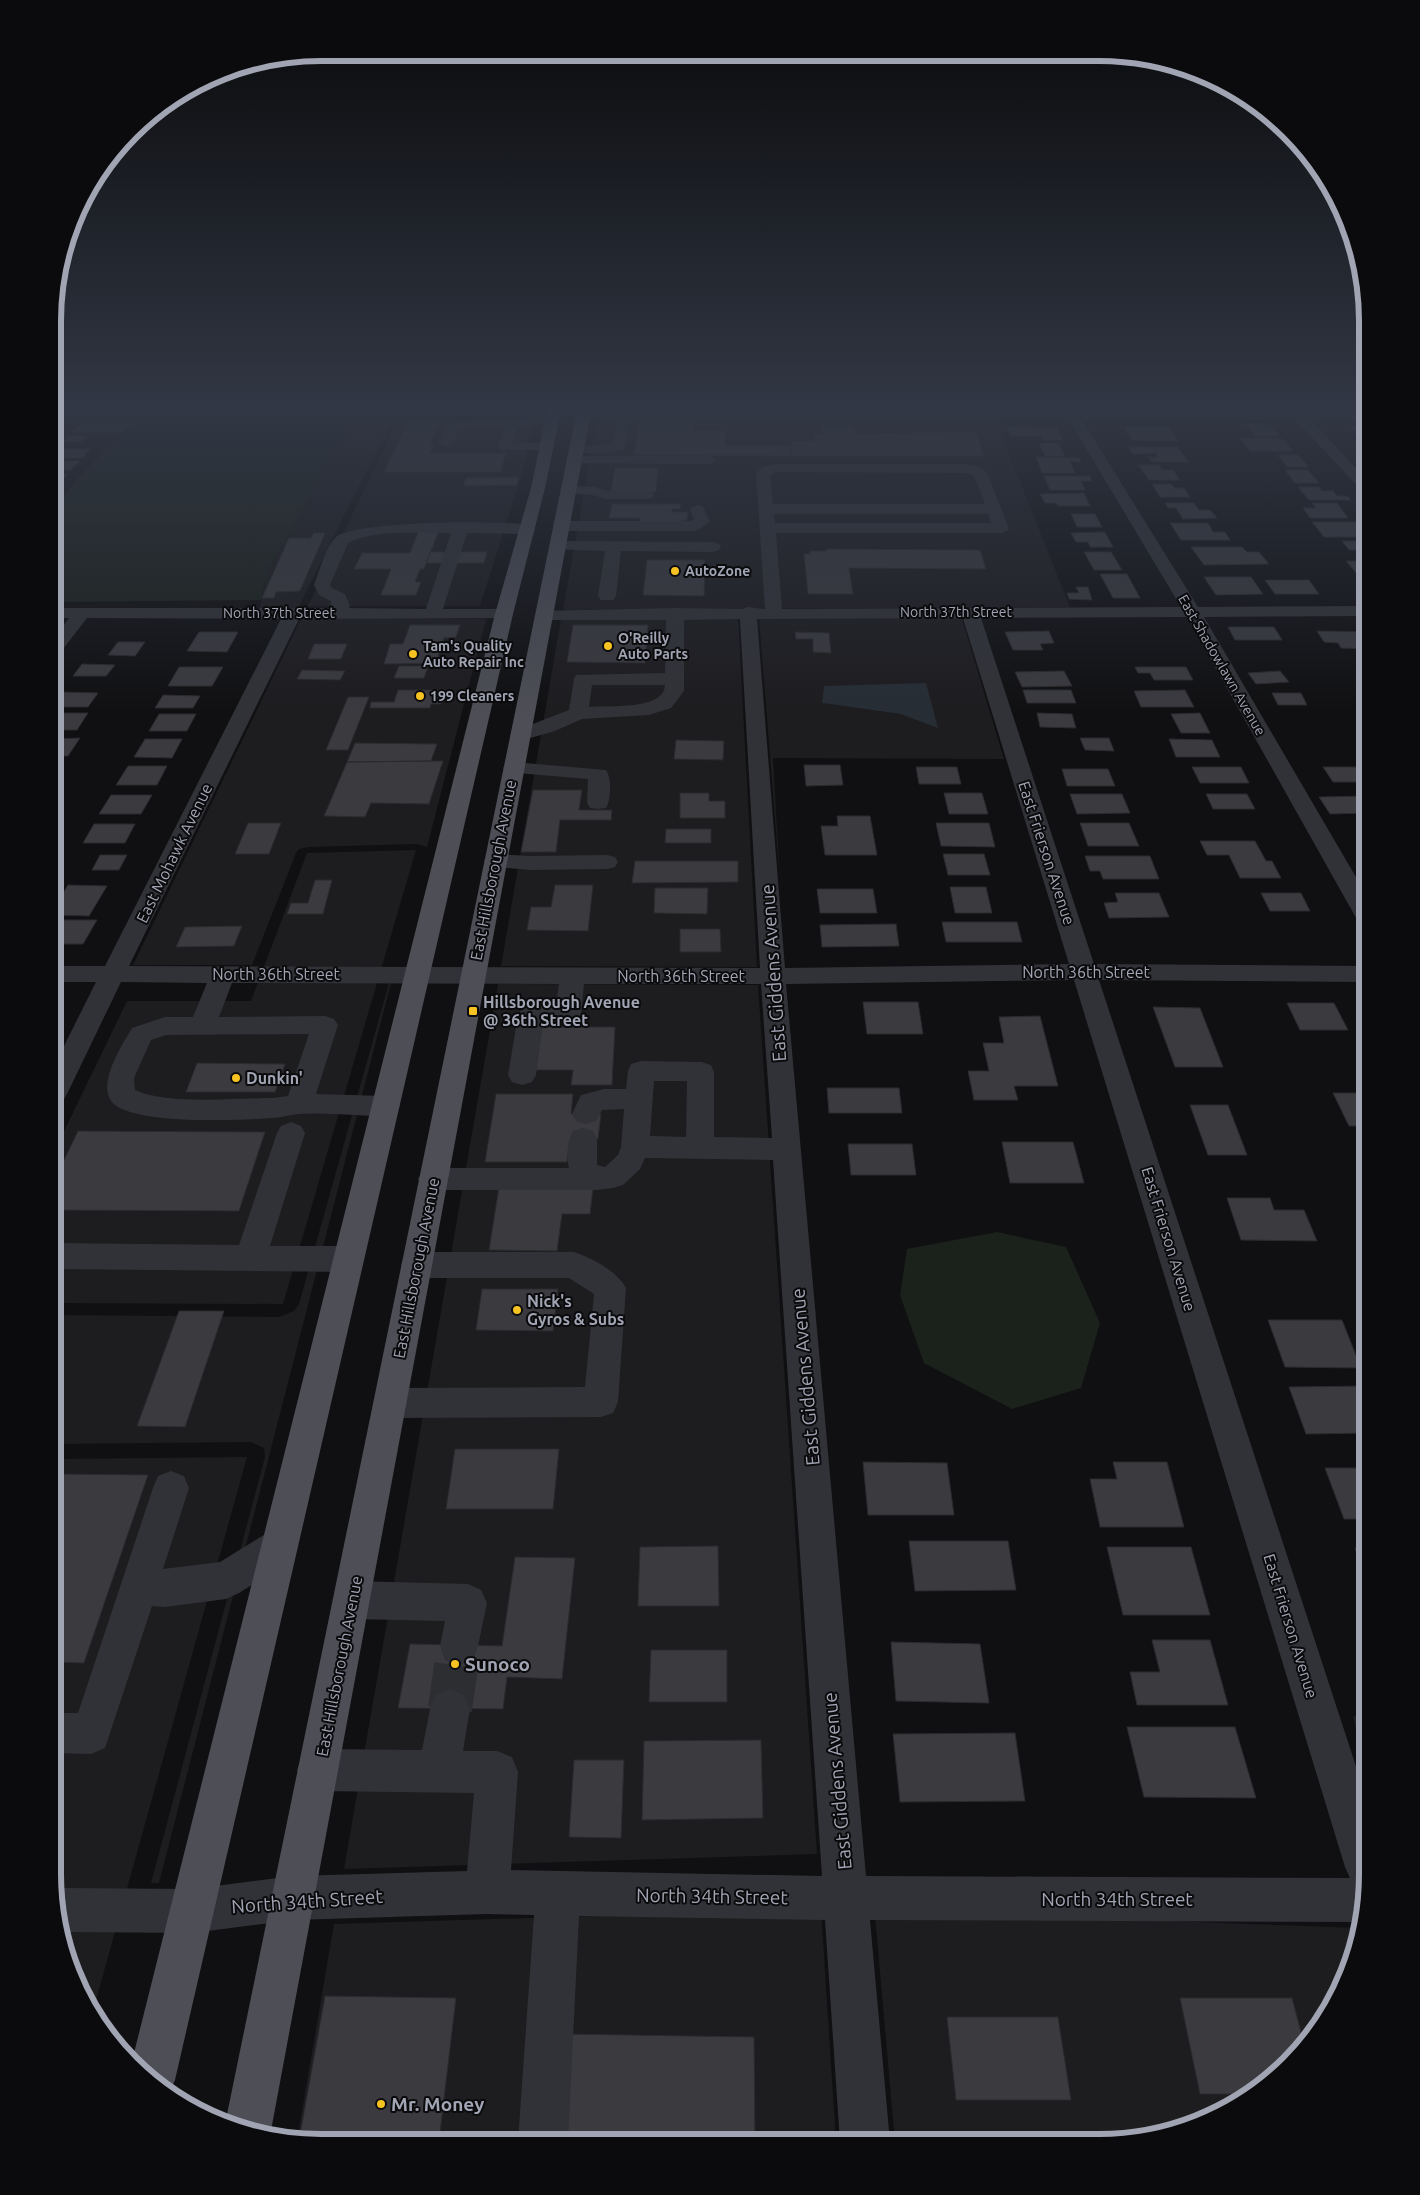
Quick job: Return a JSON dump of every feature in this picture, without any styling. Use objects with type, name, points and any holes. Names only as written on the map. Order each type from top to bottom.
[{"type":"main road","name":"East Hillsborough Avenue","points":[[249,2124],[536,655],[526,530],[532,508]]},
{"type":"main road","name":"East Hillsborough Avenue","points":[[153,2072],[417,975],[516,624],[557,546],[564,508]]},
{"type":"main road","points":[[516,624],[536,655]]},
{"type":"street","name":"East Shadowlawn Avenue","points":[[1129,508],[1192,612],[1359,902]]},
{"type":"street","points":[[766,509],[994,509],[1001,528],[768,528]]},
{"type":"street","name":"East Giddens Avenue","points":[[766,509],[768,528],[761,612],[773,976],[864,2134]]},
{"type":"street","points":[[561,526],[694,526],[702,521],[698,510]]},
{"type":"street","points":[[433,614],[460,530]]},
{"type":"street","points":[[338,613],[340,606],[339,598],[325,591],[322,585],[343,540],[355,533],[371,531],[526,530]]},
{"type":"street","points":[[557,546],[713,547]]},
{"type":"street","points":[[607,596],[614,546]]},
{"type":"street","name":"North 37th Street","points":[[530,596],[675,613],[1359,611]]},
{"type":"street","name":"East Frierson Avenue","points":[[970,612],[1359,1843]]},
{"type":"street","name":"North 37th Street","points":[[61,613],[433,614],[516,624]]},
{"type":"street","points":[[61,640],[82,613]]},
{"type":"street","name":"East Mohawk Avenue","points":[[61,1078],[293,613]]},
{"type":"street","points":[[520,735],[548,727],[578,713],[649,709],[664,704],[674,691],[675,613]]},
{"type":"street","points":[[578,713],[583,679],[674,678]]},
{"type":"street","points":[[513,768],[599,774],[598,803]]},
{"type":"street","points":[[495,861],[530,863],[607,862]]},
{"type":"street","name":"North 36th Street","points":[[61,974],[773,976],[1085,972],[1359,974]]},
{"type":"street","points":[[202,1026],[223,974]]},
{"type":"street","points":[[522,1075],[530,1015],[568,1015],[573,975]]},
{"type":"street","points":[[299,1104],[325,1025],[165,1026],[141,1034],[120,1078],[122,1096],[141,1105],[166,1109],[273,1108],[299,1104],[386,1106]]},
{"type":"street","points":[[433,1179],[596,1179],[613,1177],[630,1162],[635,1147],[641,1071],[701,1072],[700,1147]]},
{"type":"street","points":[[596,1179],[585,1172],[582,1162],[585,1127],[591,1102],[604,1099],[638,1099]]},
{"type":"street","points":[[251,1256],[291,1133]]},
{"type":"street","points":[[635,1147],[787,1149]]},
{"type":"street","points":[[61,1256],[349,1258]]},
{"type":"street","points":[[390,1403],[601,1402],[610,1288],[574,1265],[416,1265]]},
{"type":"street","points":[[61,1733],[91,1734],[171,1488]]},
{"type":"street","points":[[138,1587],[165,1588],[226,1580],[280,1546]]},
{"type":"street","points":[[352,1600],[468,1603],[460,1646]]},
{"type":"street","points":[[439,1772],[450,1709]]},
{"type":"street","points":[[318,1770],[497,1772],[487,1892]]},
{"type":"street","name":"North 34th Street","points":[[63,1910],[192,1912],[294,1898],[487,1892],[846,1898],[1357,1900]]},
{"type":"street","points":[[543,2134],[558,1893]]},
{"type":"shaded area","points":[[61,508],[304,508],[267,573],[261,600],[61,602]]},
{"type":"shaded area","points":[[304,508],[348,508],[299,606],[301,609],[259,609],[267,573]]},
{"type":"shaded area","points":[[355,508],[511,508],[480,606],[308,606]]},
{"type":"shaded area","points":[[581,508],[1031,508],[1070,607],[563,610]]},
{"type":"shaded area","points":[[961,616],[1004,759],[773,758],[780,883],[759,617]],"holes":[[[824,686],[937,727],[900,714],[823,703]]]},
{"type":"shaded area","points":[[302,617],[486,619],[427,847],[417,844],[309,847],[299,849],[252,965],[133,965]]},
{"type":"shaded area","points":[[738,617],[757,967],[501,966],[561,619]]},
{"type":"shaded area","points":[[926,683],[938,728],[900,714],[822,703],[824,686]]},
{"type":"shaded area","points":[[416,850],[283,1304],[61,1303],[61,1138],[127,1001],[251,1001],[307,853]]},
{"type":"shaded area","points":[[389,983],[391,983],[159,1883],[151,1883],[265,1457],[264,1448],[251,1442],[61,1444],[61,1315],[279,1317],[294,1311],[299,1304]]},
{"type":"shaded area","points":[[498,984],[758,985],[817,1854],[344,1869]]},
{"type":"shaded area","points":[[997,1232],[1066,1247],[1100,1323],[1081,1388],[1012,1409],[924,1363],[900,1295],[907,1249]]},
{"type":"shaded area","points":[[247,1457],[95,2003],[75,1958],[63,1908],[61,1874],[61,1459]]},
{"type":"shaded area","points":[[1353,1716],[1359,1716],[1359,1740]]},
{"type":"shaded area","points":[[821,1909],[835,2134],[298,2133],[334,1924]]},
{"type":"shaded area","points":[[983,1914],[1353,1928],[1339,1974],[1324,2004],[1305,2032],[1283,2058],[1257,2080],[1229,2099],[1199,2114],[1166,2125],[1133,2132],[1099,2134],[894,2134],[875,1915]]},
{"type":"building","points":[[611,508],[680,508],[672,509],[672,512],[688,512],[687,520],[670,523],[639,523],[640,518],[609,518]]},
{"type":"building","points":[[1176,508],[1210,510],[1217,518],[1183,519]]},
{"type":"building","points":[[1303,508],[1341,508],[1348,518],[1310,518]]},
{"type":"building","points":[[1071,514],[1095,514],[1102,527],[1077,527]]},
{"type":"building","points":[[1312,522],[1357,522],[1359,525],[1359,537],[1324,537]]},
{"type":"building","points":[[1170,523],[1208,523],[1213,532],[1225,532],[1230,540],[1181,540]]},
{"type":"building","points":[[419,530],[439,530],[424,569],[420,569],[415,582],[421,582],[416,595],[381,595],[391,569],[354,569],[362,553],[410,553]]},
{"type":"building","points":[[1105,532],[1113,547],[1090,547],[1088,542],[1076,542],[1071,533]]},
{"type":"building","points":[[314,533],[325,533],[300,591],[276,592],[274,598],[262,598],[289,538],[311,538]]},
{"type":"building","points":[[1342,541],[1359,541],[1359,550],[1349,550]]},
{"type":"building","points":[[1191,547],[1242,547],[1247,552],[1259,552],[1269,564],[1204,565]]},
{"type":"building","points":[[826,549],[980,550],[986,569],[849,568],[853,594],[808,594],[804,554],[810,554],[810,551],[826,551]]},
{"type":"building","points":[[430,552],[487,552],[484,563],[426,563]]},
{"type":"building","points":[[1084,552],[1111,552],[1122,570],[1094,570]]},
{"type":"building","name":"AutoZone","points":[[647,560],[705,560],[704,596],[643,595]]},
{"type":"building","points":[[1346,561],[1359,561],[1358,575]]},
{"type":"building","points":[[1100,574],[1127,574],[1140,598],[1113,598]]},
{"type":"building","points":[[1204,577],[1251,577],[1263,594],[1216,595]]},
{"type":"building","points":[[1265,580],[1309,580],[1319,594],[1275,594]]},
{"type":"building","points":[[1076,587],[1088,587],[1092,600],[1069,599],[1067,593],[1079,593]]},
{"type":"building","name":"Tam's Quality Auto Repair Inc","points":[[410,625],[460,625],[456,637],[444,638],[436,663],[384,664],[390,644],[403,644]]},
{"type":"building","name":"O'Reilly Auto Parts","points":[[573,625],[648,625],[645,663],[567,662]]},
{"type":"building","points":[[1228,627],[1274,627],[1282,640],[1235,640]]},
{"type":"building","points":[[1049,631],[1054,643],[1040,644],[1043,650],[1013,650],[1005,632]]},
{"type":"building","points":[[1317,631],[1359,632],[1359,649],[1341,648],[1338,643],[1324,642]]},
{"type":"building","points":[[199,632],[238,632],[227,652],[187,651]]},
{"type":"building","points":[[795,632],[829,633],[831,653],[813,652],[813,639],[796,639]]},
{"type":"building","points":[[118,642],[145,642],[135,656],[108,655]]},
{"type":"building","points":[[314,644],[347,644],[341,659],[308,659]]},
{"type":"building","points":[[82,664],[115,665],[106,676],[73,676]]},
{"type":"building","points":[[399,666],[428,666],[424,678],[394,678]]},
{"type":"building","points":[[179,667],[223,667],[212,686],[168,686]]},
{"type":"building","points":[[1135,667],[1186,667],[1193,680],[1154,680],[1150,673],[1138,673]]},
{"type":"building","points":[[302,670],[345,671],[340,680],[297,679]]},
{"type":"building","points":[[1064,671],[1072,686],[1022,687],[1015,672]]},
{"type":"building","points":[[1280,671],[1289,682],[1256,684],[1248,673]]},
{"type":"building","name":"199 Cleaners","points":[[398,690],[446,690],[441,704],[431,704],[430,708],[370,708],[371,702],[394,702]]},
{"type":"building","points":[[1023,690],[1071,690],[1076,703],[1027,703]]},
{"type":"building","points":[[1185,690],[1194,707],[1141,707],[1134,691]]},
{"type":"building","points":[[61,693],[98,693],[88,707],[61,707]]},
{"type":"building","points":[[1272,693],[1301,693],[1307,705],[1278,705]]},
{"type":"building","points":[[163,695],[200,696],[193,708],[155,708]]},
{"type":"building","points":[[348,697],[369,697],[348,750],[326,750]]},
{"type":"building","points":[[61,713],[88,713],[77,730],[61,730]]},
{"type":"building","points":[[1037,713],[1072,714],[1076,728],[1040,727]]},
{"type":"building","points":[[1200,713],[1210,733],[1181,733],[1171,714]]},
{"type":"building","points":[[159,714],[196,714],[187,731],[149,731]]},
{"type":"building","points":[[80,738],[68,756],[61,756],[61,739]]},
{"type":"building","points":[[1080,738],[1109,738],[1114,751],[1085,750]]},
{"type":"building","points":[[145,739],[182,739],[172,758],[134,757]]},
{"type":"building","points":[[1169,739],[1212,740],[1220,757],[1176,757]]},
{"type":"building","points":[[676,740],[724,741],[723,760],[674,759]]},
{"type":"building","points":[[355,743],[437,744],[431,761],[347,762]]},
{"type":"building","points":[[443,761],[429,804],[371,803],[365,817],[324,816],[347,762]]},
{"type":"building","points":[[804,765],[840,765],[843,785],[806,786]]},
{"type":"building","points":[[128,766],[167,766],[157,785],[116,785]]},
{"type":"building","points":[[916,767],[957,767],[961,784],[919,784]]},
{"type":"building","points":[[1192,767],[1241,767],[1249,783],[1200,783]]},
{"type":"building","points":[[1323,767],[1359,767],[1359,782],[1333,782]]},
{"type":"building","points":[[1062,769],[1108,769],[1115,786],[1067,786]]},
{"type":"building","points":[[533,790],[582,790],[579,810],[612,810],[611,820],[560,820],[556,852],[521,852]]},
{"type":"building","points":[[680,793],[709,793],[709,801],[725,801],[725,818],[680,818]]},
{"type":"building","points":[[944,793],[982,793],[988,814],[949,814]]},
{"type":"building","points":[[1070,794],[1122,794],[1130,813],[1077,814]]},
{"type":"building","points":[[1206,794],[1247,794],[1255,809],[1213,809]]},
{"type":"building","points":[[111,795],[152,795],[141,814],[99,814]]},
{"type":"building","points":[[1359,796],[1359,813],[1330,814],[1319,797]]},
{"type":"building","points":[[837,816],[870,816],[877,855],[825,855],[821,826],[838,826]]},
{"type":"building","points":[[248,823],[281,823],[269,854],[235,854]]},
{"type":"building","points":[[936,823],[989,823],[995,847],[941,846]]},
{"type":"building","points":[[1080,823],[1129,823],[1139,846],[1088,846]]},
{"type":"building","points":[[94,824],[135,824],[125,843],[83,843]]},
{"type":"building","points":[[666,829],[711,829],[711,843],[665,843]]},
{"type":"building","points":[[1200,841],[1255,841],[1266,861],[1272,861],[1281,878],[1240,878],[1229,855],[1207,855]]},
{"type":"building","points":[[943,854],[984,854],[990,875],[948,875]]},
{"type":"building","points":[[100,855],[127,855],[119,870],[92,870]]},
{"type":"building","points":[[1085,856],[1150,856],[1159,879],[1103,879],[1100,871],[1090,871]]},
{"type":"building","points":[[635,861],[738,861],[738,882],[632,883]]},
{"type":"building","points":[[315,880],[332,880],[323,914],[287,914],[291,903],[308,903]]},
{"type":"building","points":[[68,885],[107,886],[89,916],[61,915],[62,895]]},
{"type":"building","points":[[555,885],[593,885],[588,931],[527,930],[531,907],[551,907]]},
{"type":"building","points":[[950,887],[986,887],[992,913],[955,913]]},
{"type":"building","points":[[655,888],[708,888],[707,914],[654,913]]},
{"type":"building","points":[[817,889],[873,889],[877,913],[820,913]]},
{"type":"building","points":[[1115,893],[1159,893],[1169,917],[1109,918],[1104,903],[1118,902]]},
{"type":"building","points":[[1261,893],[1301,893],[1310,911],[1270,911]]},
{"type":"building","points":[[61,920],[97,920],[83,944],[61,944]]},
{"type":"building","points":[[942,922],[1017,922],[1022,942],[946,942]]},
{"type":"building","points":[[896,924],[899,946],[822,947],[820,925]]},
{"type":"building","points":[[242,926],[234,946],[176,947],[185,927]]},
{"type":"building","points":[[680,929],[720,929],[721,952],[680,952]]},
{"type":"building","points":[[863,1002],[918,1002],[923,1034],[867,1034]]},
{"type":"building","points":[[1287,1003],[1334,1003],[1348,1030],[1300,1030]]},
{"type":"building","points":[[1153,1007],[1200,1008],[1223,1067],[1175,1067]]},
{"type":"building","points":[[1040,1016],[1058,1086],[1014,1086],[1018,1100],[974,1100],[968,1071],[989,1071],[983,1043],[1004,1043],[999,1017]]},
{"type":"building","points":[[538,1027],[615,1027],[612,1085],[571,1085],[573,1070],[533,1070]]},
{"type":"building","name":"Dunkin'","points":[[197,1063],[285,1064],[275,1092],[186,1092]]},
{"type":"building","points":[[827,1088],[899,1088],[902,1113],[829,1113]]},
{"type":"building","points":[[1333,1093],[1359,1093],[1359,1126],[1349,1126]]},
{"type":"building","points":[[496,1094],[573,1094],[571,1114],[601,1114],[598,1139],[570,1139],[567,1162],[485,1162]]},
{"type":"building","points":[[1190,1105],[1228,1105],[1247,1155],[1208,1155]]},
{"type":"building","points":[[78,1131],[265,1132],[239,1211],[61,1210],[61,1166]]},
{"type":"building","points":[[1002,1142],[1073,1142],[1084,1183],[1010,1183]]},
{"type":"building","points":[[848,1144],[912,1144],[916,1175],[851,1175]]},
{"type":"building","points":[[499,1187],[593,1188],[590,1214],[562,1214],[557,1251],[489,1250]]},
{"type":"building","points":[[1227,1198],[1270,1198],[1274,1210],[1304,1210],[1317,1241],[1241,1240]]},
{"type":"building","name":"Nick's Gyros & Subs","points":[[482,1289],[558,1289],[553,1331],[476,1330]]},
{"type":"building","points":[[179,1311],[224,1311],[185,1427],[137,1426]]},
{"type":"building","points":[[1268,1320],[1342,1320],[1359,1363],[1359,1368],[1285,1367]]},
{"type":"building","points":[[1359,1386],[1359,1433],[1306,1434],[1289,1387]]},
{"type":"building","points":[[455,1449],[559,1449],[553,1509],[446,1509]]},
{"type":"building","points":[[863,1462],[947,1463],[954,1515],[868,1515]]},
{"type":"building","points":[[1113,1462],[1167,1462],[1184,1527],[1100,1527],[1090,1479],[1117,1479]]},
{"type":"building","points":[[1325,1468],[1359,1468],[1359,1519],[1344,1519]]},
{"type":"building","points":[[61,1474],[148,1475],[84,1663],[61,1662]]},
{"type":"building","points":[[909,1541],[1008,1541],[1016,1590],[915,1591]]},
{"type":"building","points":[[718,1546],[719,1606],[638,1606],[640,1547]]},
{"type":"building","points":[[1107,1547],[1191,1547],[1210,1615],[1123,1615]]},
{"type":"building","points":[[1355,1548],[1359,1548],[1359,1559]]},
{"type":"building","points":[[515,1557],[575,1558],[562,1679],[507,1677],[503,1709],[398,1708],[410,1644],[502,1646]]},
{"type":"building","points":[[1152,1640],[1210,1640],[1228,1705],[1137,1705],[1130,1672],[1160,1672]]},
{"type":"building","points":[[891,1642],[980,1644],[989,1703],[896,1701]]},
{"type":"building","points":[[651,1650],[727,1650],[727,1702],[649,1702]]},
{"type":"building","points":[[1127,1727],[1235,1727],[1256,1798],[1144,1797]]},
{"type":"building","points":[[1015,1733],[1025,1801],[900,1802],[893,1734]]},
{"type":"building","points":[[761,1740],[763,1818],[642,1820],[644,1741]]},
{"type":"building","points":[[574,1760],[624,1760],[621,1838],[569,1837]]},
{"type":"building","points":[[325,1996],[456,1998],[440,2134],[300,2133]]},
{"type":"building","points":[[1180,1998],[1292,1998],[1302,2036],[1283,2058],[1237,2094],[1200,2094]]},
{"type":"building","points":[[947,2017],[1058,2017],[1071,2100],[956,2100]]},
{"type":"building","points":[[562,2034],[754,2037],[755,2134],[555,2134]]},
{"type":"tunnel","points":[[450,1709],[459,1646]]},
{"type":"place","name":"AutoZone","points":[[675,571]]},
{"type":"place","name":"O'Reilly Auto Parts","points":[[608,646]]},
{"type":"place","name":"Tam's Quality Auto Repair Inc","points":[[413,654]]},
{"type":"place","name":"199 Cleaners","points":[[420,696]]},
{"type":"place","name":"Hillsborough Avenue @ 36th Street","points":[[473,1011]]},
{"type":"place","name":"Dunkin'","points":[[236,1078]]},
{"type":"place","name":"Nick's Gyros & Subs","points":[[517,1310]]},
{"type":"place","name":"Sunoco","points":[[455,1664]]},
{"type":"place","name":"Mr. Money","points":[[381,2104]]}]
